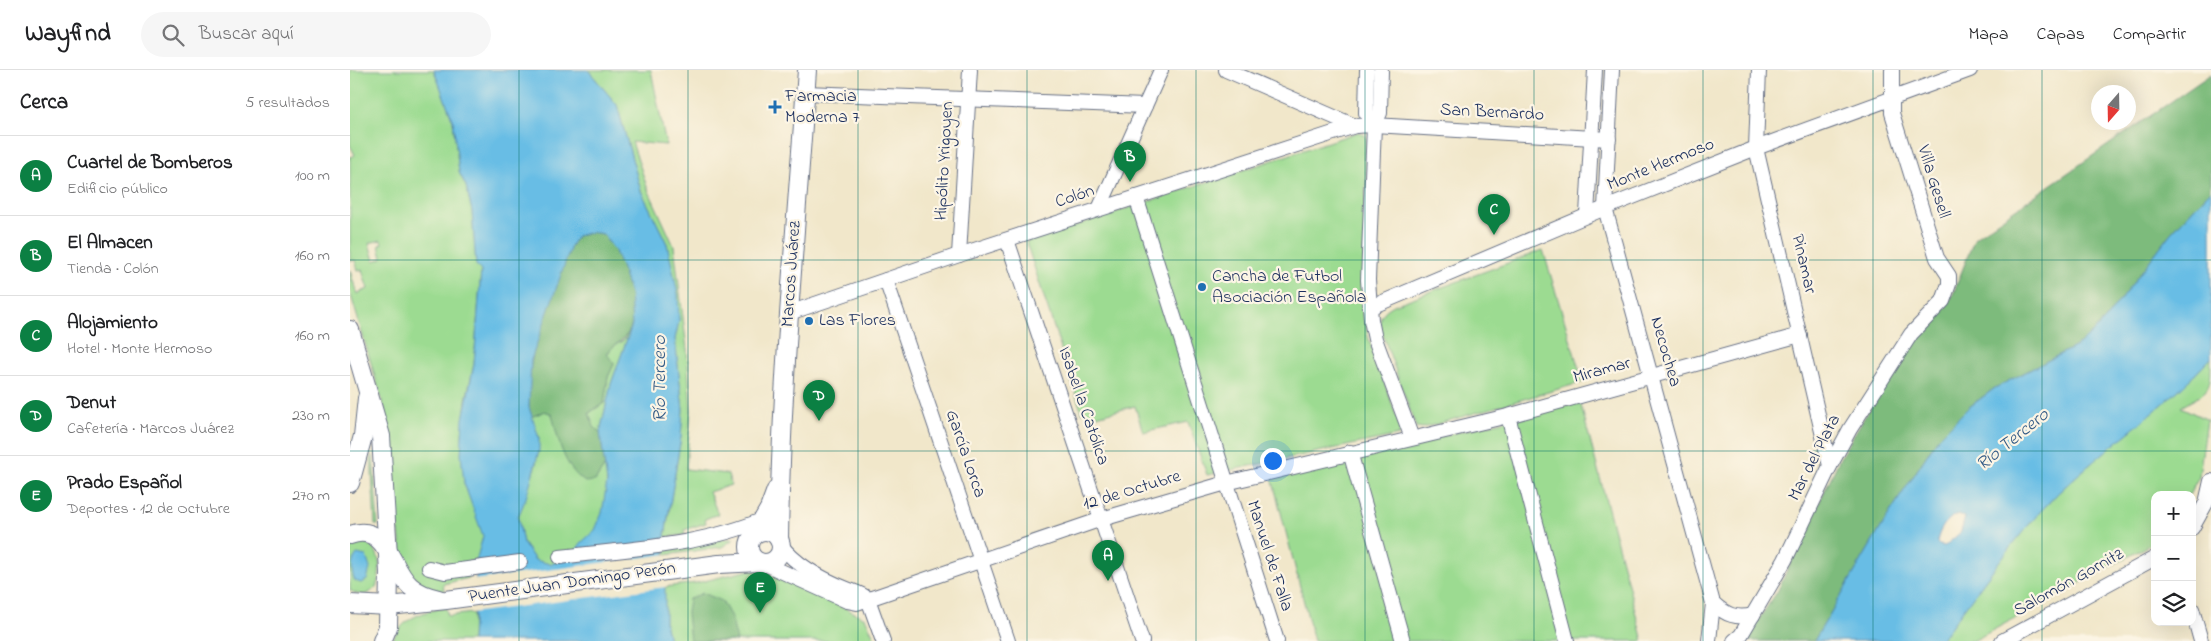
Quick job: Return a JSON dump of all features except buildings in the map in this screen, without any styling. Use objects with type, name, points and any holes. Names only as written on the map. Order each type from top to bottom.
[{"type":"main road","name":"Marcos Juárez","points":[[780,542],[780,478],[807,70]]},
{"type":"main road","points":[[350,330],[381,436],[388,550],[389,606],[385,634]]},
{"type":"main road","points":[[350,483],[363,436],[367,390]]},
{"type":"main road","name":"Marcos Juárez","points":[[719,564],[738,553],[753,537],[764,519],[780,478]]},
{"type":"main road","points":[[761,532],[770,532],[780,542],[778,557],[771,562],[761,562],[750,552],[753,537],[761,532]]},
{"type":"main road","points":[[350,535],[364,533],[371,535],[388,550],[397,570],[410,586],[427,596],[446,600]]},
{"type":"main road","name":"Puente Juan Domingo Perón","points":[[446,600],[719,564],[761,562]]},
{"type":"main road","points":[[350,604],[389,606],[446,600]]},
{"type":"main road","points":[[385,634],[408,612],[446,600]]},
{"type":"street","name":"Hipólito Yrigoyen","points":[[959,255],[970,70]]},
{"type":"street","points":[[1099,209],[1161,70]]},
{"type":"street","points":[[1226,70],[1354,126]]},
{"type":"street","points":[[1367,70],[1366,113],[1374,125]]},
{"type":"street","points":[[1381,70],[1380,114],[1374,125],[1368,280],[1376,339],[1412,438]]},
{"type":"street","points":[[1587,215],[1595,70]]},
{"type":"street","name":"Necochea","points":[[1612,70],[1605,208],[1714,603],[1709,641]]},
{"type":"street","name":"Pinamar","points":[[1759,70],[1756,148],[1830,466]]},
{"type":"street","name":"Villa Gesell","points":[[1892,70],[1890,100],[1892,112],[1937,258],[1949,276],[1949,284],[1943,301]]},
{"type":"street","name":"Monte Hermoso","points":[[1371,307],[1587,215],[1756,148],[1970,70]]},
{"type":"street","points":[[805,93],[1145,106]]},
{"type":"street","name":"Colón","points":[[790,314],[959,255],[1354,126],[1374,125]]},
{"type":"street","name":"San Bernardo","points":[[1374,125],[1608,139]]},
{"type":"street","name":"Manuel de Falla","points":[[1136,197],[1277,641]]},
{"type":"street","name":"Isabel la Católica","points":[[1007,240],[1142,641]]},
{"type":"street","name":"García Lorca","points":[[886,280],[1008,641]]},
{"type":"street","name":"Mar del Plata","points":[[1734,641],[1753,615],[1785,560],[1830,466],[1865,404],[1911,334],[1943,301]]},
{"type":"street","name":"Miramar","points":[[1412,438],[1508,416],[1800,335]]},
{"type":"street","points":[[1508,416],[1567,641]]},
{"type":"street","name":"12 de Octubre","points":[[761,562],[847,601],[857,603],[1102,519],[1226,483],[1412,438]]},
{"type":"street","points":[[1350,452],[1403,641]]},
{"type":"street","points":[[2196,521],[2206,502],[2211,482]]},
{"type":"street","points":[[560,558],[687,540],[749,526],[764,519]]},
{"type":"street","points":[[780,542],[799,565],[847,589],[860,592],[868,599],[883,641]]},
{"type":"street","name":"Salomón Gornitz","points":[[2002,641],[2151,560]]},
{"type":"street","points":[[429,568],[445,572],[520,562]]},
{"type":"street","points":[[1714,603],[1728,615],[1742,617],[1753,615]]},
{"type":"street","points":[[2196,623],[2201,641]]},
{"type":"green space","points":[[350,70],[434,70],[453,121],[459,172],[466,186],[472,211],[476,265],[481,270],[474,364],[466,400],[462,435],[464,483],[484,536],[477,560],[461,564],[470,575],[469,578],[443,584],[444,591],[432,590],[418,582],[402,559],[386,414],[350,292],[350,270],[357,294],[368,289],[362,270],[358,271],[355,260],[350,261],[350,157],[355,155],[350,145]],"holes":[[[381,240],[382,244],[379,245],[382,258],[374,261],[369,243]]]},
{"type":"green space","points":[[588,70],[651,70],[666,145],[632,142],[647,187],[674,246],[687,349],[691,411],[686,469],[728,474],[731,485],[709,492],[718,514],[705,519],[706,523],[684,530],[685,535],[665,537],[681,437],[683,409],[675,339],[679,321],[667,244],[641,191],[617,105]]},
{"type":"green space","points":[[2211,74],[2211,190],[2170,234],[2105,320],[2080,344],[1995,388],[1968,408],[1938,438],[1889,514],[1814,641],[1744,641],[1777,592],[1841,456],[1915,334],[1952,297],[1975,237],[2130,130],[2136,130],[2136,126]]},
{"type":"green space","name":"Cancha de Futbol Asociación Española","points":[[1358,132],[1364,134],[1367,140],[1363,302],[1368,337],[1401,429],[1399,435],[1207,475],[1188,422],[1143,432],[1135,406],[1089,418],[1087,412],[1082,413],[1026,242]]},
{"type":"green space","points":[[592,232],[603,234],[621,264],[630,290],[633,315],[630,330],[607,354],[614,364],[608,377],[604,403],[589,413],[594,427],[600,432],[606,464],[595,481],[585,482],[571,469],[562,452],[552,414],[545,411],[531,417],[528,397],[533,354],[555,286],[577,236]]},
{"type":"green space","points":[[1543,250],[1583,382],[1423,428],[1416,427],[1381,330],[1380,321],[1382,315],[1394,305]]},
{"type":"green space","points":[[632,325],[611,384],[600,432],[593,427],[589,413],[604,403],[608,377],[614,364],[607,355],[612,347],[624,340]]},
{"type":"green space","points":[[2211,358],[2210,378],[2207,389],[2181,407],[2207,420],[2199,476],[2191,491],[2151,491],[2151,544],[1973,641],[1940,641],[2011,546],[2058,493],[2175,394]]},
{"type":"green space","points":[[1580,402],[1643,641],[1314,641],[1272,478]]},
{"type":"green space","points":[[545,411],[552,414],[595,481],[606,464],[605,507],[600,523],[570,559],[550,564],[535,560],[523,543],[518,517],[536,464],[539,438],[531,417]]},
{"type":"green space","points":[[371,455],[373,456],[378,525],[375,525]]},
{"type":"green space","points":[[723,539],[734,539],[722,547],[665,555],[665,550]]},
{"type":"green space","points":[[357,542],[371,546],[378,557],[379,565],[376,587],[370,592],[363,594],[357,594],[350,590],[350,547]]},
{"type":"green space","points":[[750,570],[761,570],[775,574],[865,618],[876,641],[669,641],[665,622],[664,587],[696,583]]},
{"type":"green space","points":[[703,593],[722,601],[731,617],[737,641],[690,641],[687,613],[689,599]]},
{"type":"green space","points":[[446,608],[448,616],[473,613],[472,641],[392,641],[396,633],[407,621],[429,611]]},
{"type":"water","name":"Río Tercero","points":[[434,70],[588,70],[617,105],[641,191],[667,244],[678,294],[679,321],[675,339],[683,409],[681,437],[665,535],[665,622],[669,641],[472,641],[477,558],[483,536],[464,483],[461,454],[463,419],[474,364],[481,271],[476,265],[472,211],[466,186],[459,172],[453,121]],"holes":[[[592,232],[603,234],[615,251],[624,274],[630,293],[632,325],[611,384],[600,432],[607,482],[602,513],[595,530],[581,543],[570,559],[550,564],[535,560],[523,543],[518,517],[526,498],[539,451],[539,438],[529,407],[531,360],[571,246],[577,236]]]},
{"type":"water","name":"Río Tercero","points":[[2211,190],[2211,358],[2175,394],[2058,493],[2011,546],[1940,641],[1814,641],[1889,514],[1938,438],[1968,408],[1995,388],[2080,344],[2105,320],[2170,234]],"holes":[[[1959,514],[1965,517],[1961,532],[1945,546],[1939,545],[1937,543],[1938,538],[1941,529],[1947,521]]]},
{"type":"water","points":[[357,554],[366,556],[370,568],[367,580],[361,583],[355,581],[352,567]]},
{"type":"pier","points":[[667,554],[666,587],[471,613],[473,580]]},
{"type":"place","name":"Farmacia Moderna 7","points":[[775,107]]},
{"type":"place","name":"El Almacen","points":[[1130,182]]},
{"type":"place","name":"Alojamiento","points":[[1494,235]]},
{"type":"place","name":"Cancha de Futbol Asociación Española","points":[[1202,287]]},
{"type":"place","name":"Las Flores","points":[[809,321]]},
{"type":"place","name":"Denut","points":[[819,421]]},
{"type":"place","name":"Cuartel de Bomberos","points":[[1108,581]]},
{"type":"place","name":"Prado Español","points":[[760,613]]}]
